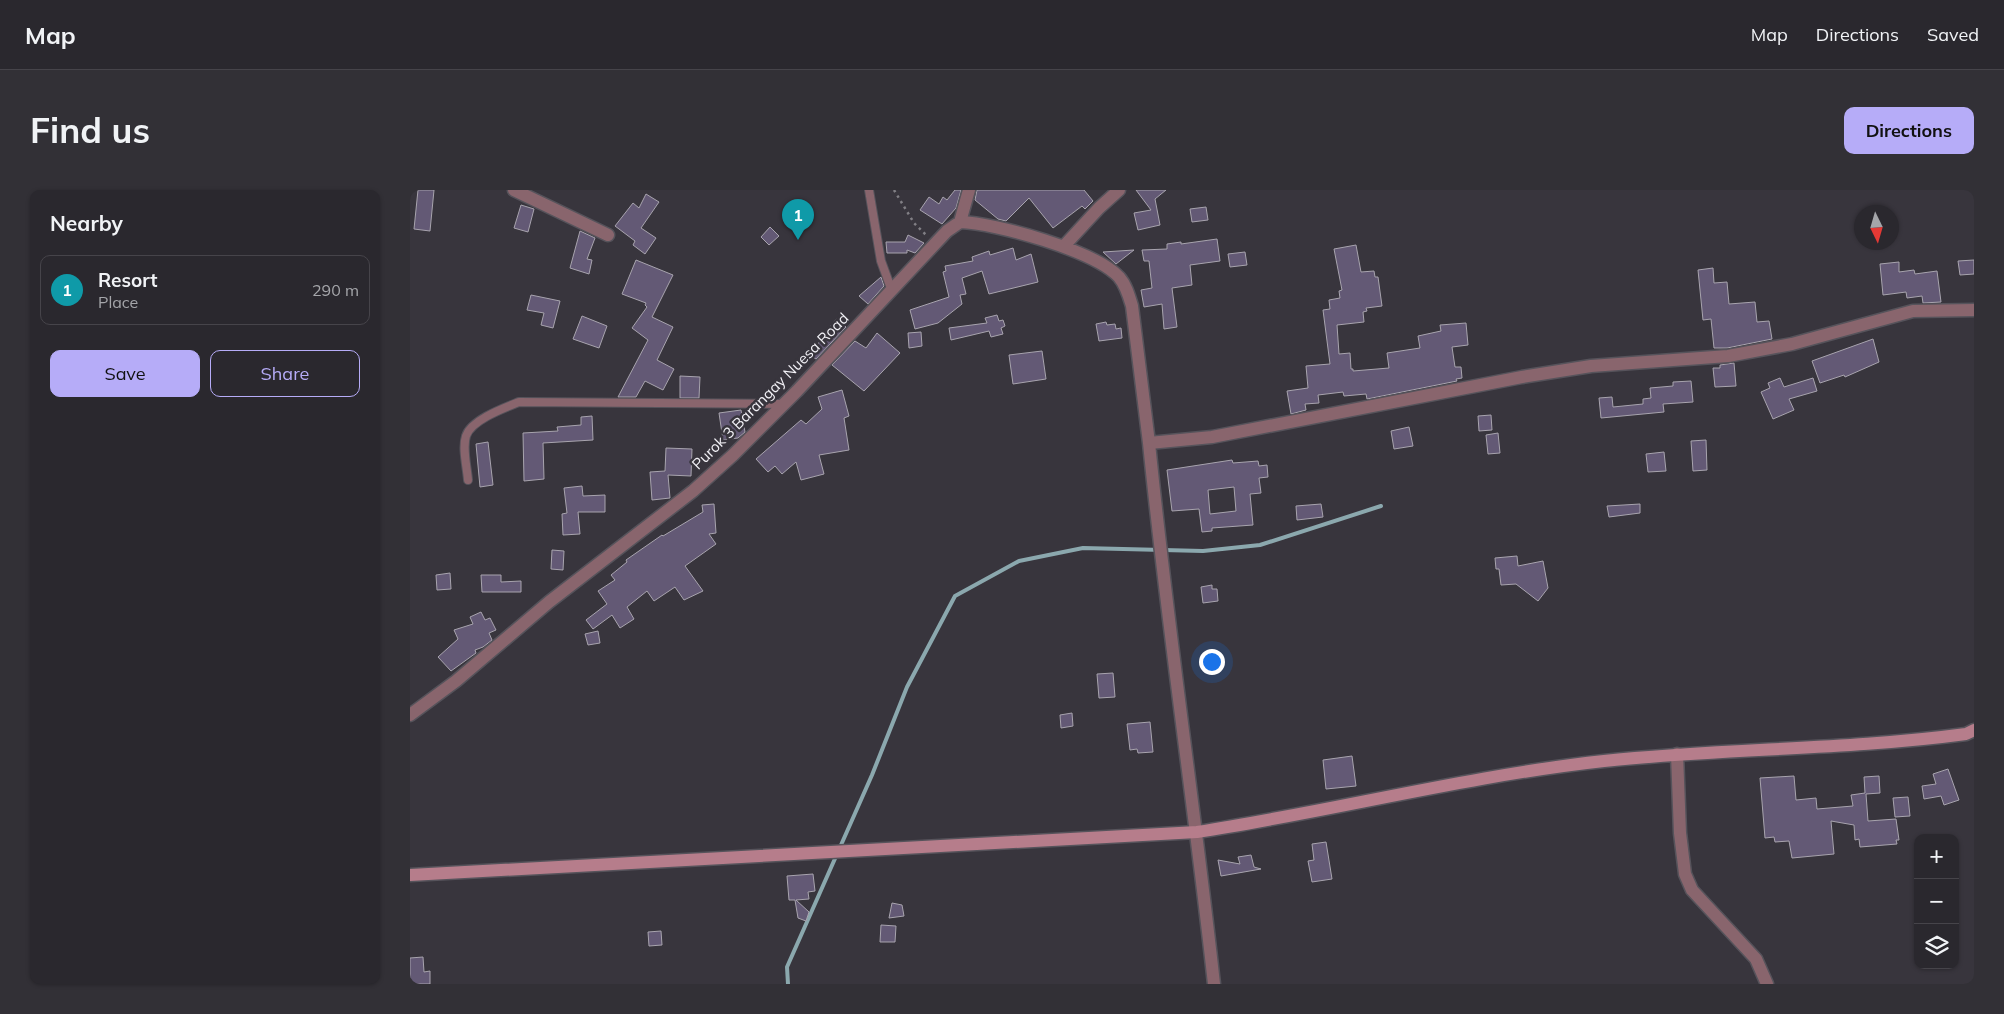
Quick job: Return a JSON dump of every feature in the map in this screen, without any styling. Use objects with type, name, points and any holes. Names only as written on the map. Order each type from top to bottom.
[{"type":"main road","points":[[410,875],[1197,832],[1286,818],[1519,772],[1677,754],[1906,742],[1966,734],[1974,730]]},
{"type":"street","points":[[514,190],[608,235]]},
{"type":"street","points":[[969,190],[960,222],[985,226],[1064,246],[1098,262],[1119,277],[1128,292],[1132,306],[1158,535],[1197,832],[1214,984]]},
{"type":"street","points":[[1064,246],[1099,208],[1119,190]]},
{"type":"street","name":"Purok 3 Barangay Nuesa Road","points":[[410,715],[456,680],[548,602],[693,491],[784,404],[936,245],[946,231],[960,222]]},
{"type":"street","points":[[1149,443],[1212,437],[1522,377],[1591,366],[1728,356],[1792,344],[1912,311],[1974,310]]},
{"type":"street","points":[[1677,754],[1680,833],[1685,874],[1692,890],[1756,958],[1767,984]]},
{"type":"lane","points":[[869,190],[881,262],[892,291]]},
{"type":"lane","points":[[468,480],[465,437],[470,429],[502,409],[519,402],[784,404]]},
{"type":"path","points":[[894,190],[914,223],[936,245]]},
{"type":"building","points":[[418,190],[434,190],[430,231],[414,229]]},
{"type":"building","points":[[955,190],[961,190],[956,208],[942,224],[920,210],[929,197],[939,204],[943,197],[947,200]]},
{"type":"building","points":[[977,190],[1084,190],[1093,201],[1085,209],[1082,206],[1053,228],[1029,198],[1006,221],[998,219],[975,200]]},
{"type":"building","points":[[1136,190],[1166,190],[1155,199],[1160,225],[1138,230],[1134,213],[1151,210]]},
{"type":"building","points":[[646,194],[659,202],[641,228],[656,238],[645,254],[633,245],[635,241],[615,226],[633,203],[639,208]]},
{"type":"building","points":[[521,205],[534,209],[528,232],[514,228]]},
{"type":"building","points":[[1206,207],[1208,220],[1192,222],[1190,209]]},
{"type":"building","points":[[770,227],[779,236],[769,245],[761,237]]},
{"type":"building","points":[[580,231],[595,238],[587,259],[592,260],[589,274],[570,268]]},
{"type":"building","points":[[908,235],[924,243],[915,253],[907,250],[907,253],[887,253],[886,242],[905,242]]},
{"type":"building","points":[[1217,239],[1220,261],[1190,265],[1192,285],[1172,288],[1177,327],[1164,329],[1162,304],[1144,307],[1141,290],[1152,288],[1149,261],[1144,261],[1142,250],[1167,249],[1167,244]]},
{"type":"building","points":[[1356,245],[1361,272],[1374,271],[1375,277],[1378,277],[1382,306],[1366,308],[1367,311],[1363,312],[1364,322],[1337,325],[1339,354],[1350,353],[1351,369],[1353,371],[1389,368],[1387,353],[1420,348],[1418,336],[1441,331],[1440,325],[1466,323],[1468,345],[1452,347],[1455,367],[1461,367],[1462,378],[1456,379],[1457,381],[1367,399],[1366,394],[1344,396],[1343,392],[1318,395],[1319,403],[1305,404],[1306,410],[1291,414],[1287,391],[1308,388],[1306,366],[1330,364],[1323,310],[1330,309],[1329,300],[1340,298],[1339,291],[1342,290],[1334,249]]},
{"type":"building","points":[[1013,248],[1016,260],[1031,254],[1038,282],[989,294],[982,271],[962,278],[966,294],[960,295],[962,304],[938,323],[915,329],[910,310],[949,297],[943,272],[946,271],[945,266],[973,261],[972,257],[989,251],[990,255]]},
{"type":"building","points":[[1134,250],[1116,264],[1103,252]]},
{"type":"building","points":[[1245,252],[1247,265],[1230,267],[1228,254]]},
{"type":"building","points":[[636,260],[673,275],[652,317],[673,327],[657,360],[674,369],[663,390],[645,381],[636,397],[618,397],[648,340],[632,328],[647,307],[646,303],[622,294]]},
{"type":"building","points":[[1974,260],[1974,274],[1960,275],[1958,261]]},
{"type":"building","points":[[1899,262],[1899,272],[1914,270],[1915,274],[1937,271],[1941,302],[1923,303],[1922,296],[1907,298],[1906,292],[1883,295],[1880,264]]},
{"type":"building","points":[[1713,268],[1714,283],[1727,282],[1729,304],[1755,302],[1757,322],[1769,321],[1772,339],[1727,348],[1714,348],[1711,319],[1703,320],[1698,270]]},
{"type":"building","points":[[881,277],[884,286],[868,304],[859,296]]},
{"type":"building","points":[[531,295],[560,301],[553,328],[541,325],[544,313],[527,310]]},
{"type":"building","points":[[997,315],[999,321],[1003,320],[1005,326],[1001,328],[1003,334],[991,337],[989,331],[951,340],[949,328],[987,323],[985,318]]},
{"type":"building","points":[[582,316],[607,326],[599,348],[573,339]]},
{"type":"building","points":[[836,319],[846,327],[816,359],[810,355]]},
{"type":"building","points":[[1106,322],[1107,325],[1115,324],[1116,329],[1121,328],[1122,338],[1099,341],[1096,324]]},
{"type":"building","points":[[921,332],[922,346],[909,348],[908,333]]},
{"type":"building","points":[[877,333],[900,353],[864,391],[832,365],[855,341],[866,348]]},
{"type":"building","points":[[1873,339],[1879,362],[1845,377],[1844,375],[1820,383],[1812,361]]},
{"type":"building","points":[[1042,351],[1046,379],[1013,384],[1009,355]]},
{"type":"building","points":[[1734,363],[1736,386],[1715,387],[1713,368],[1720,368],[1720,365]]},
{"type":"building","points":[[680,376],[700,377],[699,398],[680,398]]},
{"type":"building","points":[[1780,378],[1784,387],[1813,378],[1817,391],[1789,399],[1794,410],[1773,419],[1761,392],[1770,388],[1768,383]]},
{"type":"building","points":[[1691,381],[1693,402],[1663,404],[1664,412],[1601,418],[1599,398],[1612,397],[1613,407],[1643,404],[1643,399],[1651,398],[1650,388],[1673,386],[1673,382]]},
{"type":"building","points":[[842,390],[849,416],[844,418],[849,450],[819,455],[824,474],[801,480],[796,462],[782,474],[775,466],[768,472],[756,459],[801,420],[806,424],[822,409],[818,397]]},
{"type":"building","points":[[741,410],[745,432],[738,438],[723,440],[719,413]]},
{"type":"building","points":[[1491,415],[1492,430],[1479,431],[1478,416]]},
{"type":"building","points":[[592,416],[593,440],[543,443],[544,479],[524,481],[523,433],[558,431],[557,427],[581,425],[581,417]]},
{"type":"building","points":[[1409,427],[1413,446],[1394,449],[1391,431]]},
{"type":"building","points":[[1498,433],[1500,453],[1488,454],[1486,435]]},
{"type":"building","points":[[1706,440],[1707,470],[1693,471],[1691,441]]},
{"type":"building","points":[[488,442],[493,485],[480,487],[476,444]]},
{"type":"building","points":[[666,448],[692,449],[691,476],[668,475],[670,498],[652,500],[650,472],[665,471]]},
{"type":"building","points":[[1664,452],[1666,471],[1648,472],[1646,454]]},
{"type":"building","points":[[1232,460],[1233,463],[1258,461],[1259,466],[1267,465],[1268,477],[1259,478],[1261,493],[1250,494],[1253,525],[1212,528],[1212,531],[1202,532],[1199,509],[1172,511],[1167,470]],"holes":[[[1234,487],[1236,511],[1210,514],[1208,490]]]},
{"type":"building","points":[[582,486],[583,496],[605,495],[605,512],[578,512],[580,534],[563,535],[562,514],[567,513],[564,488]]},
{"type":"building","points":[[714,504],[716,533],[709,534],[716,544],[685,566],[703,591],[684,600],[675,587],[654,601],[647,591],[627,607],[634,619],[620,628],[612,615],[593,629],[586,620],[607,604],[598,591],[615,580],[611,575],[627,562],[626,560],[662,535],[703,512],[702,505]]},
{"type":"building","points":[[1321,504],[1323,517],[1297,520],[1296,506]]},
{"type":"building","points":[[1640,504],[1640,513],[1609,517],[1607,506]]},
{"type":"building","points":[[552,550],[564,551],[563,570],[551,569]]},
{"type":"building","points":[[1517,556],[1518,566],[1543,561],[1548,588],[1538,601],[1516,584],[1501,585],[1499,569],[1496,569],[1495,558]]},
{"type":"building","points":[[450,573],[451,589],[437,590],[436,575]]},
{"type":"building","points":[[481,575],[501,575],[501,582],[521,581],[521,592],[482,592]]},
{"type":"building","points":[[1212,585],[1212,589],[1217,589],[1218,601],[1203,603],[1201,587]]},
{"type":"building","points":[[481,612],[485,620],[490,618],[496,630],[489,633],[492,640],[475,650],[476,653],[451,671],[438,657],[458,639],[454,630],[473,624],[470,617]]},
{"type":"building","points":[[598,631],[600,643],[588,645],[585,634]]},
{"type":"building","points":[[1113,673],[1115,697],[1099,698],[1097,674]]},
{"type":"building","points":[[1072,713],[1073,726],[1061,728],[1060,715]]},
{"type":"building","points":[[1150,722],[1153,752],[1138,753],[1137,749],[1130,750],[1127,724]]},
{"type":"building","points":[[1352,756],[1356,786],[1326,789],[1323,760]]},
{"type":"building","points":[[1948,769],[1959,800],[1944,805],[1941,796],[1924,799],[1922,786],[1936,784],[1933,774]]},
{"type":"building","points":[[1794,776],[1796,800],[1816,798],[1817,809],[1853,806],[1851,795],[1865,793],[1864,777],[1879,776],[1880,793],[1866,794],[1868,821],[1896,819],[1899,840],[1896,840],[1897,844],[1860,847],[1859,839],[1855,840],[1854,825],[1831,821],[1834,854],[1792,858],[1789,841],[1775,842],[1774,837],[1765,838],[1760,778]]},
{"type":"building","points":[[1908,797],[1910,816],[1895,817],[1893,798]]},
{"type":"building","points":[[1326,842],[1332,879],[1312,882],[1308,861],[1314,860],[1312,844]]},
{"type":"building","points":[[1251,855],[1254,867],[1261,869],[1221,876],[1218,860],[1240,864],[1238,857]]},
{"type":"building","points":[[813,874],[815,891],[808,892],[809,899],[796,900],[809,912],[806,921],[798,918],[795,900],[789,900],[787,876]]},
{"type":"building","points":[[892,903],[902,905],[904,916],[889,918]]},
{"type":"building","points":[[881,925],[896,926],[895,942],[880,942]]},
{"type":"building","points":[[661,931],[662,945],[649,946],[648,932]]},
{"type":"building","points":[[423,957],[424,972],[430,971],[430,984],[410,984],[410,958]]},
{"type":"waterway","points":[[788,984],[787,967],[872,775],[907,687],[955,596],[1019,561],[1083,548],[1203,551],[1260,545],[1381,506]]},
{"type":"place","name":"Resort","points":[[798,240]]}]
